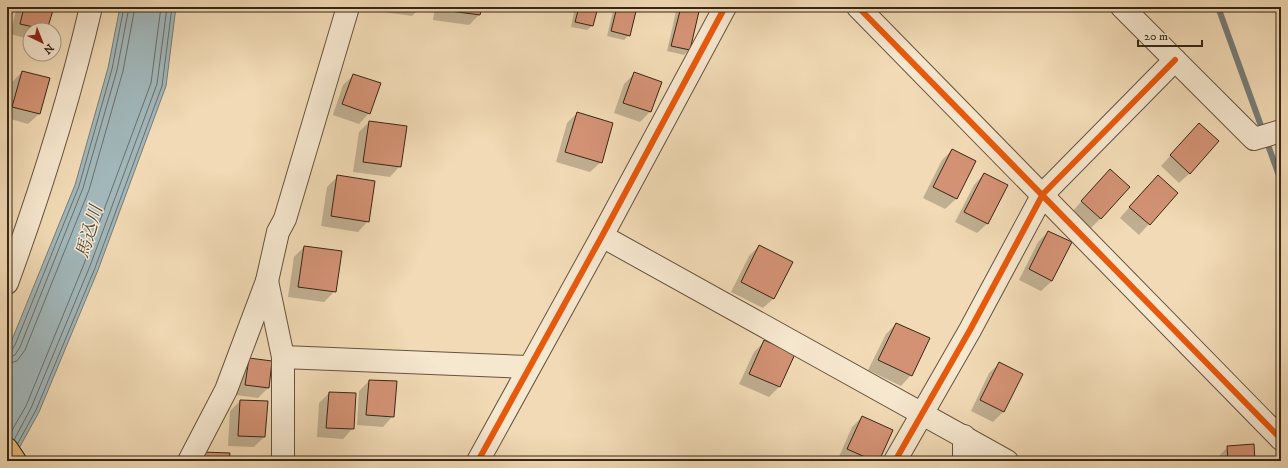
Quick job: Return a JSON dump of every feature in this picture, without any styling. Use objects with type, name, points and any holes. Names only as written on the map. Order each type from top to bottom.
[{"type":"highway","points":[[7,449],[15,461]]},
{"type":"street","points":[[7,283],[28,226],[77,68],[91,7]]},
{"type":"street","points":[[189,461],[226,390],[267,281],[278,232],[285,219],[348,7]]},
{"type":"street","points":[[478,461],[528,367],[602,236],[725,7]]},
{"type":"street","points":[[858,7],[1043,194],[1281,439]]},
{"type":"street","points":[[1122,7],[1254,139],[1279,137]]},
{"type":"street","points":[[895,461],[970,330],[1043,194],[1175,60]]},
{"type":"street","points":[[602,236],[1007,461]]},
{"type":"street","points":[[267,281],[283,358],[283,461]]},
{"type":"street","points":[[283,358],[528,367]]},
{"type":"street","points":[[964,436],[964,461]]},
{"type":"water","name":"馬込川","points":[[120,7],[176,7],[166,86],[98,270],[39,412],[12,461],[7,461],[7,352],[75,185],[108,68]]},
{"type":"building","points":[[24,7],[54,7],[49,22],[22,22],[22,24],[20,24]]},
{"type":"building","points":[[443,7],[482,7],[480,15],[443,10]]},
{"type":"building","points":[[579,7],[598,7],[593,26],[575,22]]},
{"type":"building","points":[[617,7],[637,7],[630,36],[611,31]]},
{"type":"building","points":[[681,7],[700,7],[690,50],[671,46]]},
{"type":"building","points":[[22,71],[50,78],[40,114],[12,107]]},
{"type":"building","points":[[634,72],[662,82],[651,112],[623,103]]},
{"type":"building","points":[[353,74],[381,83],[370,114],[342,104]]},
{"type":"building","points":[[577,112],[613,123],[602,163],[565,152]]},
{"type":"building","points":[[369,121],[407,126],[401,167],[363,162]]},
{"type":"building","points":[[1199,123],[1219,141],[1190,174],[1170,155]]},
{"type":"building","points":[[952,149],[976,161],[957,199],[933,187]]},
{"type":"building","points":[[1110,169],[1130,187],[1101,219],[1081,201]]},
{"type":"building","points":[[984,173],[1008,185],[988,224],[964,212]]},
{"type":"building","points":[[337,175],[375,181],[369,222],[331,216]]},
{"type":"building","points":[[1158,175],[1178,193],[1150,225],[1129,207]]},
{"type":"building","points":[[1048,231],[1072,242],[1052,281],[1029,269]]},
{"type":"building","points":[[759,245],[793,262],[774,299],[741,282]]},
{"type":"building","points":[[304,246],[342,251],[336,292],[298,287]]},
{"type":"building","points":[[896,323],[930,338],[912,376],[878,360]]},
{"type":"building","points":[[764,340],[795,354],[780,387],[749,374]]},
{"type":"building","points":[[249,358],[272,361],[269,388],[245,385]]},
{"type":"building","points":[[999,362],[1023,374],[1004,412],[980,400]]},
{"type":"building","points":[[369,380],[397,381],[394,417],[366,415]]},
{"type":"building","points":[[329,392],[356,393],[354,429],[326,428]]},
{"type":"building","points":[[240,400],[268,401],[265,437],[238,436]]},
{"type":"building","points":[[862,416],[893,430],[879,461],[874,461],[847,449]]},
{"type":"building","points":[[1254,444],[1255,461],[1228,461],[1227,446]]},
{"type":"building","points":[[202,452],[230,453],[229,461],[201,461]]},
{"type":"waterway","points":[[1218,7],[1281,181]]},
{"type":"cycle path","points":[[478,461],[602,236],[725,7]]},
{"type":"cycle path","points":[[858,7],[1281,439]]},
{"type":"cycle path","points":[[895,461],[970,330],[1043,194],[1175,60]]}]
